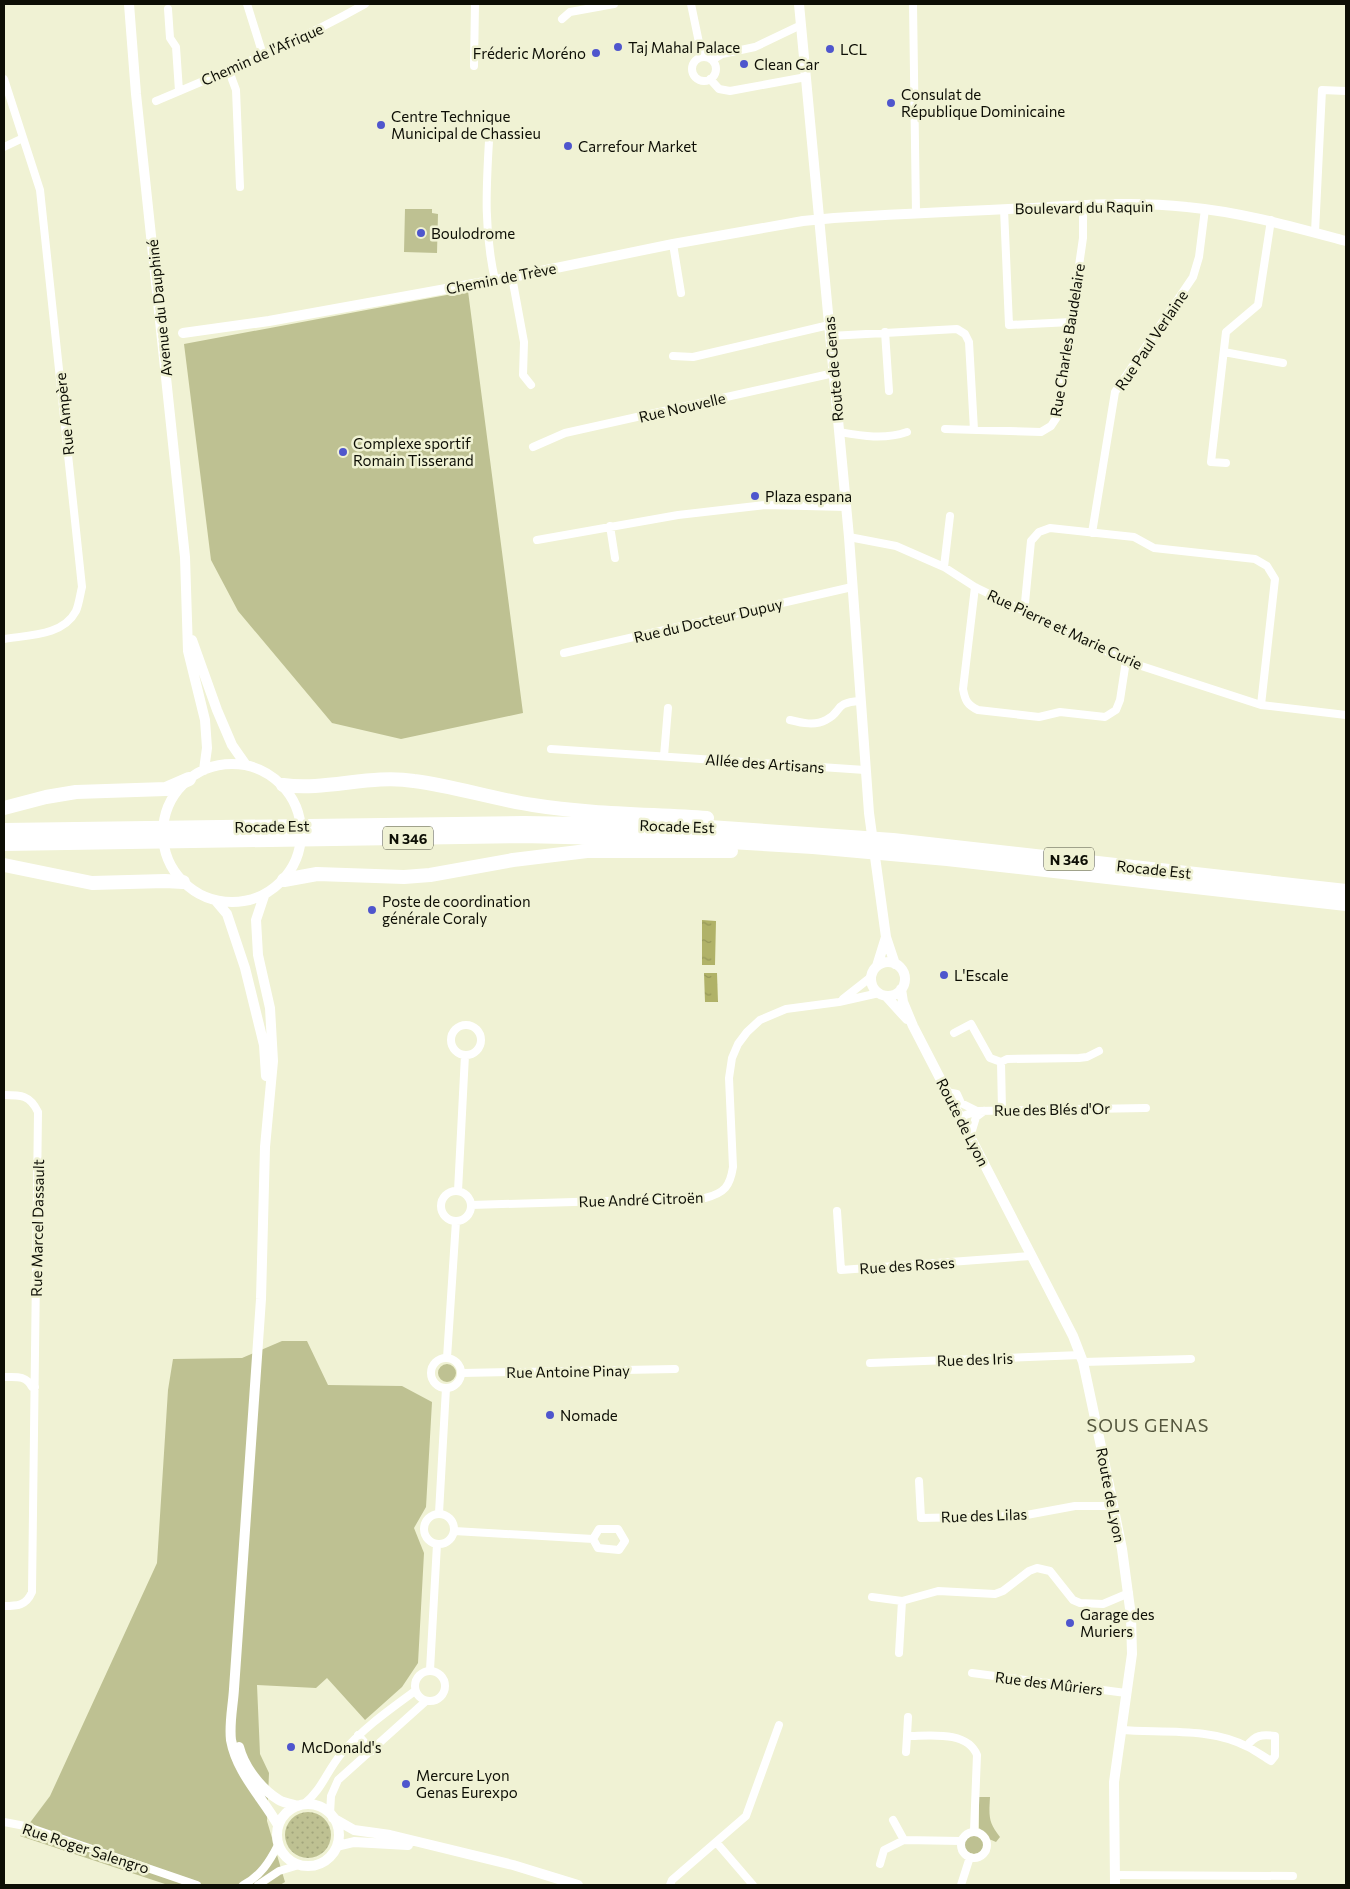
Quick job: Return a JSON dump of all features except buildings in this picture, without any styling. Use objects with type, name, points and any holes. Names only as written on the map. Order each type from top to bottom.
[{"type":"highway","points":[[4,808],[46,797],[76,792],[166,789],[189,779]]},
{"type":"highway","points":[[283,785],[301,788],[379,779],[414,780],[508,801],[548,807],[784,824],[791,832]]},
{"type":"highway","name":"Rocade Est","points":[[4,830],[533,823],[685,826],[893,840],[1346,890]]},
{"type":"highway","name":"Rocade Est","points":[[4,844],[531,836],[696,840],[813,847],[947,859],[1346,904]]},
{"type":"highway","points":[[284,880],[317,874],[404,877],[430,875],[513,860],[587,851],[800,853],[813,847]]},
{"type":"highway","points":[[4,865],[92,884],[183,882]]},
{"type":"street","name":"Avenue du Dauphiné","points":[[129,4],[136,94],[185,557],[188,651],[205,720],[207,748],[204,770]]},
{"type":"street","points":[[247,4],[263,55]]},
{"type":"street","name":"Chemin de l'Afrique","points":[[156,100],[229,71],[332,23],[365,4]]},
{"type":"street","points":[[474,66],[475,4]]},
{"type":"street","points":[[562,19],[570,12],[614,4]]},
{"type":"street","points":[[691,4],[702,57]]},
{"type":"street","name":"Route de Genas","points":[[799,4],[849,538],[866,770]]},
{"type":"street","points":[[913,4],[916,214]]},
{"type":"street","points":[[168,9],[170,38],[176,46],[180,91]]},
{"type":"street","points":[[712,60],[722,54],[755,47],[801,25]]},
{"type":"street","points":[[702,57],[712,60],[715,65],[715,71],[710,79],[699,80],[692,72],[695,61],[702,57]]},
{"type":"street","points":[[229,71],[236,90],[240,187]]},
{"type":"street","points":[[710,79],[719,89],[730,91],[806,78]]},
{"type":"street","name":"Rue Ampère","points":[[4,79],[40,190],[82,587],[75,612],[66,623],[49,632],[4,639]]},
{"type":"street","points":[[1315,232],[1322,90],[1346,91]]},
{"type":"street","points":[[4,147],[23,138]]},
{"type":"street","points":[[489,141],[485,193],[486,228],[495,280]]},
{"type":"street","name":"Boulevard du Raquin","points":[[819,220],[1128,204],[1205,209],[1271,220],[1346,241]]},
{"type":"street","name":"Rue Charles Baudelaire","points":[[945,429],[1041,432],[1051,426],[1057,417],[1083,238],[1083,205]]},
{"type":"street","points":[[1004,209],[1009,325],[1071,322]]},
{"type":"street","name":"Rue Paul Verlaine","points":[[1092,533],[1115,392],[1193,277],[1199,257],[1205,209]]},
{"type":"street","name":"Chemin de Trève","points":[[183,333],[269,321],[512,277],[673,244],[819,220]]},
{"type":"street","points":[[1226,464],[1211,462],[1226,332],[1258,305],[1271,220]]},
{"type":"street","points":[[673,244],[681,293]]},
{"type":"street","points":[[512,277],[524,342],[523,375],[531,385]]},
{"type":"street","points":[[673,356],[693,357],[830,330],[885,332],[957,330],[965,334],[969,342],[974,430]]},
{"type":"street","points":[[885,332],[889,390]]},
{"type":"street","points":[[1224,352],[1284,363]]},
{"type":"street","name":"Rue Nouvelle","points":[[533,447],[566,432],[834,373]]},
{"type":"street","points":[[839,432],[874,438],[896,436],[907,432]]},
{"type":"street","points":[[537,540],[678,515],[765,505],[846,507]]},
{"type":"street","points":[[944,567],[950,516]]},
{"type":"street","points":[[610,526],[615,558]]},
{"type":"street","points":[[1024,613],[1031,540],[1039,532],[1050,528],[1134,537],[1154,548],[1255,560],[1267,566],[1275,579],[1262,705]]},
{"type":"street","name":"Rue Pierre et Marie Curie","points":[[849,538],[896,546],[944,567],[975,587],[1024,613],[1126,661],[1262,705],[1346,715]]},
{"type":"street","name":"Rue du Docteur Dupuy","points":[[564,652],[852,587]]},
{"type":"street","points":[[975,587],[963,689],[965,701],[978,710],[1039,717],[1060,712],[1105,717],[1116,710],[1120,700],[1126,661]]},
{"type":"street","name":"Avenue du Dauphiné","points":[[187,612],[194,648],[217,710],[232,745],[246,765]]},
{"type":"street","points":[[790,720],[808,724],[825,721],[846,702],[860,701]]},
{"type":"street","points":[[664,756],[668,708]]},
{"type":"street","name":"Allée des Artisans","points":[[551,749],[866,770]]},
{"type":"street","points":[[225,764],[246,765],[266,772],[283,785],[295,803],[301,823],[301,843],[296,863],[284,880],[264,896],[240,903],[216,901],[198,894],[183,882],[171,866],[164,847],[163,827],[168,808],[176,792],[189,779],[204,770],[225,764]]},
{"type":"street","points":[[866,770],[869,813],[886,937],[895,964],[902,971],[905,980],[901,989],[894,994],[882,994],[873,987],[871,978],[877,966],[886,937]]},
{"type":"street","points":[[264,896],[256,920],[258,955],[270,1008],[273,1061],[268,1095],[261,1299],[231,1739],[238,1765],[278,1825]]},
{"type":"street","points":[[216,901],[227,914],[254,1001],[264,1045],[268,1095]]},
{"type":"street","points":[[877,966],[885,962],[895,964]]},
{"type":"street","name":"Rue André Citroën","points":[[839,1002],[871,978]]},
{"type":"street","name":"Route de Lyon","points":[[901,989],[903,1002],[913,1026],[1073,1336],[1082,1359],[1129,1593],[1132,1654],[1114,1782],[1114,1880]]},
{"type":"street","name":"Route de Lyon","points":[[882,994],[913,1026]]},
{"type":"street","name":"Rue André Citroën","points":[[471,1205],[705,1198],[716,1195],[724,1190],[731,1181],[733,1167],[729,1078],[732,1058],[738,1044],[756,1023],[786,1009],[882,994]]},
{"type":"street","points":[[954,1033],[972,1024],[990,1058],[1001,1062],[1007,1059],[1086,1057],[1099,1051]]},
{"type":"street","points":[[467,1025],[479,1031],[481,1043],[476,1051],[465,1055],[454,1050],[451,1038],[454,1030],[467,1025]]},
{"type":"street","points":[[458,1191],[465,1055]]},
{"type":"street","points":[[1001,1062],[1002,1110]]},
{"type":"street","points":[[947,1092],[957,1094],[961,1102],[980,1111],[976,1117],[970,1137]]},
{"type":"street","name":"Rue Marcel Dassault","points":[[4,1095],[26,1097],[33,1102],[38,1112],[32,1592],[24,1604],[4,1606]]},
{"type":"street","name":"Rue des Blés d'Or","points":[[960,1117],[980,1111],[1146,1108]]},
{"type":"street","points":[[450,1191],[458,1191],[468,1196],[471,1205],[468,1214],[461,1220],[456,1221],[444,1215],[441,1203],[450,1191]]},
{"type":"street","name":"Rue des Roses","points":[[837,1211],[841,1270],[1032,1256]]},
{"type":"street","points":[[447,1358],[456,1221]]},
{"type":"street","points":[[447,1358],[456,1361],[462,1373],[457,1384],[446,1388],[435,1383],[431,1374],[435,1362],[447,1358]]},
{"type":"street","name":"Rue des Iris","points":[[870,1363],[1191,1359]]},
{"type":"street","name":"Rue Antoine Pinay","points":[[462,1373],[675,1369]]},
{"type":"street","points":[[4,1377],[27,1379],[32,1387],[35,1387]]},
{"type":"street","points":[[439,1513],[446,1388]]},
{"type":"street","name":"Rue des Lilas","points":[[919,1481],[921,1518],[1022,1516],[1075,1506],[1113,1506]]},
{"type":"street","points":[[439,1513],[449,1517],[454,1531],[449,1540],[445,1543],[437,1544],[430,1542],[426,1538],[423,1529],[426,1520],[430,1516],[439,1513]]},
{"type":"street","points":[[454,1531],[594,1539]]},
{"type":"street","points":[[430,1670],[437,1544]]},
{"type":"street","points":[[872,1597],[902,1601],[938,1591],[995,1594],[1003,1591],[1029,1571],[1037,1568],[1050,1571],[1073,1600],[1080,1603],[1103,1604],[1129,1593]]},
{"type":"street","points":[[898,1653],[902,1601]]},
{"type":"street","points":[[258,1885],[279,1871],[299,1866],[318,1865],[326,1861],[337,1846],[338,1828],[332,1816],[331,1796],[338,1780],[426,1701],[440,1697],[445,1688],[443,1678],[440,1674],[430,1670],[421,1673],[415,1681],[415,1691],[426,1701]]},
{"type":"street","name":"Rue des Mûriers","points":[[972,1673],[1126,1693]]},
{"type":"street","points":[[299,1866],[282,1854],[276,1835],[278,1825],[284,1816],[301,1805],[318,1790],[339,1757],[358,1735],[415,1691]]},
{"type":"street","points":[[233,1701],[237,1738],[241,1753],[250,1772],[270,1793],[280,1800],[301,1805],[319,1806],[354,1830],[390,1835],[441,1847],[513,1865],[578,1885]]},
{"type":"street","points":[[393,1708],[405,1720]]},
{"type":"street","points":[[906,1752],[908,1717]]},
{"type":"street","points":[[670,1885],[672,1880],[746,1816],[779,1725]]},
{"type":"street","points":[[1122,1730],[1199,1734],[1218,1737],[1247,1746]]},
{"type":"street","points":[[358,1735],[372,1751]]},
{"type":"street","points":[[907,1736],[947,1736],[969,1743],[974,1748],[976,1755],[974,1831]]},
{"type":"street","points":[[893,1820],[904,1840]]},
{"type":"street","name":"Rue Roger Salengro","points":[[4,1822],[25,1826],[197,1885]]},
{"type":"street","points":[[974,1831],[985,1836],[987,1848],[978,1857],[970,1857],[962,1849],[961,1841],[966,1834],[974,1831]]},
{"type":"street","points":[[880,1864],[884,1850],[904,1840],[961,1841]]},
{"type":"street","points":[[337,1846],[354,1842],[441,1847]]},
{"type":"street","points":[[716,1842],[754,1885]]},
{"type":"street","points":[[242,1885],[258,1875],[270,1861],[278,1845]]},
{"type":"street","points":[[961,1885],[970,1857]]},
{"type":"street","points":[[1114,1880],[1293,1876]]},
{"type":"shaded area","name":"Boulodrome","points":[[405,209],[432,209],[432,213],[438,214],[437,253],[404,252]]},
{"type":"shaded area","name":"Complexe sportif Romain Tisserand","points":[[468,291],[523,713],[401,739],[332,723],[238,611],[211,560],[184,344]]},
{"type":"shaded area","points":[[282,1341],[307,1341],[328,1385],[402,1386],[432,1402],[426,1507],[414,1528],[424,1553],[418,1663],[402,1687],[365,1720],[327,1678],[316,1688],[257,1685],[260,1754],[269,1773],[267,1821],[285,1882],[280,1885],[168,1885],[20,1836],[50,1796],[157,1563],[168,1390],[173,1359],[242,1358]]},
{"type":"shaded area","points":[[447,1364],[453,1367],[456,1373],[453,1379],[447,1382],[441,1379],[438,1373],[441,1367]]},
{"type":"shaded area","points":[[979,1797],[990,1797],[990,1818],[993,1827],[1000,1837],[996,1842],[989,1839],[979,1828]]},
{"type":"shaded area","points":[[308,1812],[321,1816],[327,1822],[331,1835],[327,1848],[321,1854],[308,1858],[295,1854],[289,1848],[285,1835],[289,1822],[295,1816]]},
{"type":"shaded area","points":[[974,1834],[981,1837],[984,1844],[981,1851],[974,1854],[967,1851],[964,1844],[967,1837]]},
{"type":"water","points":[[702,920],[716,921],[715,965],[702,965]]},
{"type":"water","points":[[704,973],[717,973],[718,1002],[705,1002]]},
{"type":"place","name":"Taj Mahal Palace","points":[[618,47]]},
{"type":"place","name":"LCL","points":[[830,49]]},
{"type":"place","name":"Fréderic Moréno","points":[[596,53]]},
{"type":"place","name":"Clean Car","points":[[744,64]]},
{"type":"place","name":"Consulat de République Dominicaine","points":[[891,103]]},
{"type":"place","name":"Centre Technique Municipal de Chassieu","points":[[381,125]]},
{"type":"place","name":"Carrefour Market","points":[[568,146]]},
{"type":"place","name":"Boulodrome","points":[[421,233]]},
{"type":"place","name":"Complexe sportif Romain Tisserand","points":[[343,452]]},
{"type":"place","name":"Plaza espana","points":[[755,496]]},
{"type":"place","name":"Poste de coordination générale Coraly","points":[[372,910]]},
{"type":"place","name":"L'Escale","points":[[944,975]]},
{"type":"place","name":"Nomade","points":[[550,1415]]},
{"type":"place","name":"Garage des Muriers","points":[[1070,1623]]},
{"type":"place","name":"McDonald's","points":[[291,1747]]},
{"type":"place","name":"Mercure Lyon Genas Eurexpo","points":[[406,1784]]},
{"type":"district","name":"SOUS GENAS","points":[[1148,1425]]}]
